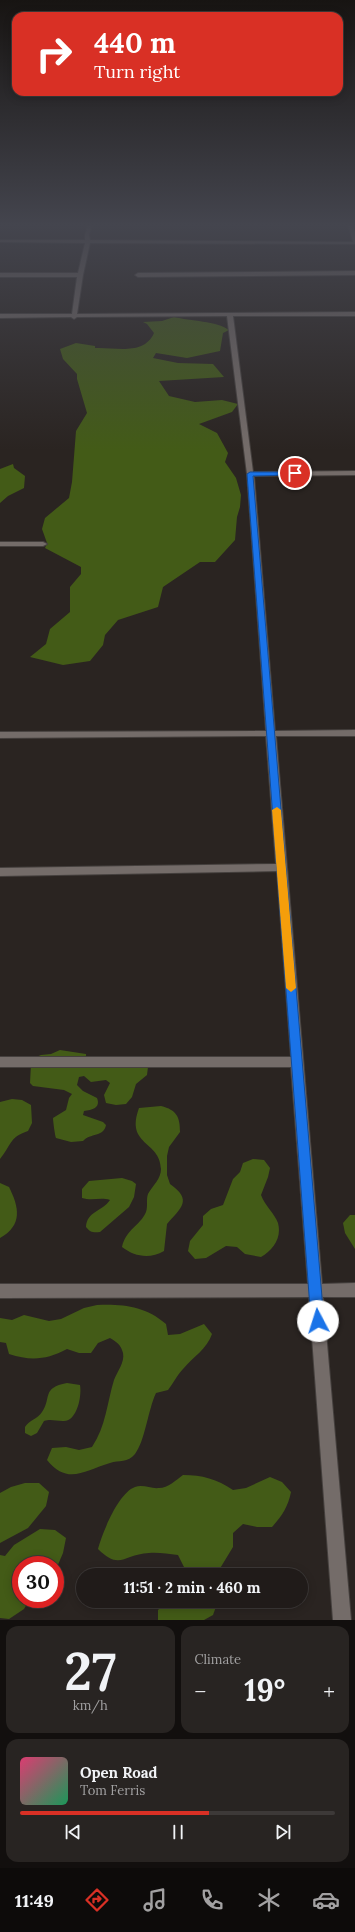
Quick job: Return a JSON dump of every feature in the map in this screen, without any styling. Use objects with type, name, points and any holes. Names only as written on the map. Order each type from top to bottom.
[{"type":"street","points":[[74,317],[76,300]]},
{"type":"street","points":[[0,316],[74,317],[355,314]]},
{"type":"street","points":[[230,315],[250,474],[342,1620]]},
{"type":"street","points":[[250,474],[355,473]]},
{"type":"street","points":[[0,544],[43,544]]},
{"type":"street","points":[[0,735],[270,732],[355,733]]},
{"type":"street","points":[[0,872],[281,867]]},
{"type":"street","points":[[0,1062],[297,1062]]},
{"type":"street","points":[[0,1291],[355,1290]]},
{"type":"green space","points":[[174,317],[211,323],[229,330],[223,333],[220,351],[187,358],[156,353],[153,358],[178,363],[213,364],[224,377],[159,381],[169,396],[195,402],[222,400],[238,404],[232,412],[199,424],[217,433],[228,453],[225,462],[236,478],[241,495],[235,540],[215,562],[200,562],[163,587],[158,607],[118,620],[105,635],[103,645],[90,661],[63,665],[30,657],[46,644],[50,629],[70,612],[70,587],[81,574],[81,567],[45,548],[47,543],[42,529],[45,518],[69,498],[72,482],[76,431],[87,413],[77,379],[77,374],[63,359],[60,349],[76,343],[95,346],[95,348],[136,348],[149,340],[154,333],[147,324],[143,322],[162,321]]},
{"type":"green space","points":[[13,464],[14,468],[25,476],[24,488],[8,496],[0,503],[0,469]]},
{"type":"green space","points":[[60,1050],[86,1054],[86,1062],[146,1064],[148,1067],[147,1075],[136,1084],[132,1097],[126,1104],[116,1105],[106,1103],[104,1095],[110,1083],[106,1080],[91,1082],[84,1076],[79,1077],[77,1085],[83,1091],[97,1098],[98,1101],[95,1108],[84,1111],[83,1115],[103,1122],[106,1125],[103,1131],[83,1141],[71,1142],[56,1138],[53,1118],[66,1110],[69,1098],[72,1094],[64,1090],[33,1086],[30,1083],[31,1064],[36,1057],[51,1054]]},
{"type":"green space","points":[[12,1099],[22,1100],[31,1105],[32,1123],[28,1131],[17,1136],[11,1142],[0,1159],[0,1102]]},
{"type":"green space","points":[[161,1106],[174,1112],[179,1122],[180,1132],[169,1147],[167,1156],[167,1175],[170,1184],[177,1190],[183,1199],[180,1209],[167,1224],[164,1251],[159,1254],[143,1256],[132,1253],[122,1247],[127,1236],[146,1212],[148,1194],[158,1179],[161,1169],[159,1160],[155,1153],[144,1142],[136,1129],[136,1120],[139,1108]]},
{"type":"green space","points":[[253,1159],[264,1160],[270,1168],[261,1195],[278,1223],[279,1234],[276,1243],[261,1257],[245,1254],[237,1247],[226,1246],[206,1258],[195,1259],[188,1251],[190,1241],[203,1225],[203,1216],[211,1209],[223,1205],[233,1179],[240,1172],[243,1163]]},
{"type":"green space","points":[[122,1178],[136,1184],[134,1197],[129,1207],[100,1232],[90,1231],[86,1227],[89,1218],[110,1200],[82,1198],[82,1189],[89,1181]]},
{"type":"green space","points":[[0,1183],[9,1187],[17,1208],[17,1215],[13,1227],[0,1238]]},
{"type":"green space","points":[[350,1215],[355,1215],[355,1249],[345,1233],[343,1223]]},
{"type":"green space","points":[[97,1305],[133,1307],[150,1313],[166,1324],[168,1335],[180,1334],[204,1324],[212,1334],[207,1344],[181,1371],[168,1390],[156,1393],[141,1441],[132,1457],[85,1472],[70,1474],[55,1468],[47,1460],[52,1448],[66,1447],[79,1450],[92,1447],[100,1431],[106,1414],[114,1380],[123,1360],[121,1348],[117,1342],[110,1338],[98,1343],[91,1353],[79,1353],[67,1349],[45,1357],[24,1358],[9,1354],[6,1343],[0,1342],[0,1318],[12,1320],[24,1315],[49,1321],[61,1319],[84,1308]]},
{"type":"green space","points":[[67,1383],[80,1385],[78,1408],[72,1417],[63,1421],[44,1421],[37,1433],[31,1436],[25,1433],[25,1427],[42,1412],[45,1407],[50,1391],[59,1385]]},
{"type":"green space","points":[[183,1475],[197,1476],[209,1478],[233,1490],[246,1488],[270,1477],[282,1482],[291,1492],[284,1511],[272,1527],[257,1527],[243,1524],[233,1533],[233,1547],[220,1568],[184,1568],[178,1555],[159,1553],[141,1554],[122,1560],[117,1560],[105,1556],[98,1549],[103,1534],[117,1505],[129,1491],[138,1486],[162,1488]]},
{"type":"green space","points":[[25,1483],[39,1483],[49,1492],[46,1506],[28,1528],[0,1543],[0,1493],[11,1487]]},
{"type":"green space","points":[[40,1529],[55,1530],[66,1538],[62,1556],[12,1556],[12,1608],[25,1608],[9,1619],[0,1618],[0,1555],[5,1556],[14,1545]]},
{"type":"green space","points":[[160,1608],[216,1608],[213,1615],[204,1620],[158,1620],[158,1610]]},
{"type":"slow traffic","points":[[277,810],[291,988]]},
{"type":"route","points":[[295,473],[250,474],[318,1321]]}]
